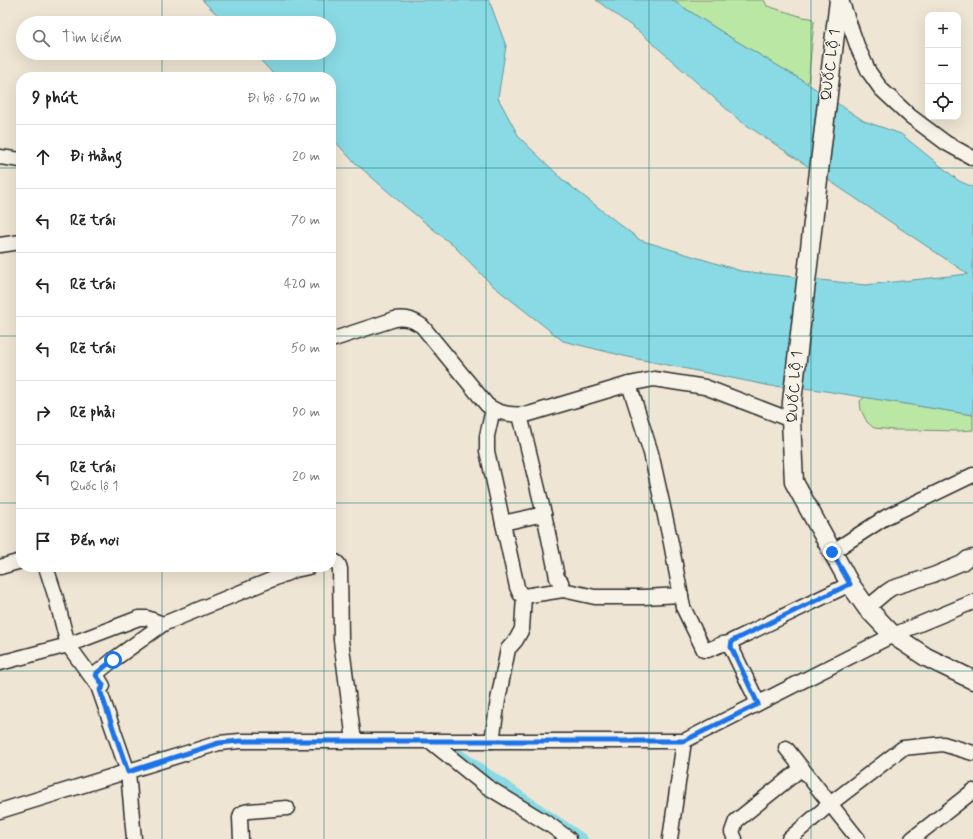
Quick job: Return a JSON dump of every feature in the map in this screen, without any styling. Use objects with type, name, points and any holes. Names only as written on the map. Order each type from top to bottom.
[{"type":"main road","name":"QUỐC LỘ 1","points":[[840,0],[792,411],[794,482],[850,584],[867,608],[893,635],[926,657],[973,680]]},
{"type":"street","points":[[840,0],[858,48],[869,72],[881,90],[910,116],[946,143],[973,158]]},
{"type":"street","points":[[0,158],[16,160]]},
{"type":"street","points":[[0,245],[16,243]]},
{"type":"street","points":[[336,338],[395,319],[409,319],[422,326],[487,405],[502,413],[514,415],[530,414],[629,384],[654,379],[705,387],[792,411]]},
{"type":"street","points":[[629,384],[651,453],[672,543],[683,607],[704,650],[708,650],[722,644],[731,643],[734,639],[850,584]]},
{"type":"street","points":[[492,409],[486,444],[487,451],[517,587],[520,594],[524,596],[564,590],[595,597],[681,595]]},
{"type":"street","points":[[520,415],[544,514],[557,578],[561,582],[564,590]]},
{"type":"street","points":[[832,552],[886,517],[973,475]]},
{"type":"street","points":[[503,523],[544,514]]},
{"type":"street","points":[[867,608],[892,588],[933,575],[973,557]]},
{"type":"street","points":[[0,567],[16,562]]},
{"type":"street","points":[[336,562],[339,564],[340,569],[341,640],[354,741]]},
{"type":"street","points":[[48,572],[68,645],[100,690],[128,776],[134,839]]},
{"type":"street","points":[[100,690],[103,686],[97,676],[97,673],[163,624],[290,572]]},
{"type":"street","points":[[492,741],[508,649],[516,640],[522,629],[524,596]]},
{"type":"street","points":[[0,811],[128,776],[219,743],[227,742],[684,741],[893,635],[973,602]]},
{"type":"street","points":[[0,663],[68,645],[139,618],[147,618],[163,624]]},
{"type":"street","points":[[731,643],[731,647],[758,704]]},
{"type":"street","points":[[430,741],[486,786],[550,825],[569,839]]},
{"type":"street","points":[[670,839],[684,741]]},
{"type":"street","points":[[790,839],[830,804],[903,748],[943,744],[973,753]]},
{"type":"street","points":[[786,748],[858,839]]},
{"type":"street","points":[[735,839],[732,832],[736,821],[802,768]]},
{"type":"street","points":[[912,839],[973,791]]},
{"type":"street","points":[[241,839],[241,814],[249,811],[287,808]]},
{"type":"green space","points":[[672,0],[764,0],[767,6],[811,18],[814,21],[808,84],[733,39]]},
{"type":"green space","points":[[865,397],[973,415],[973,430],[894,430],[874,428],[867,422],[861,410],[860,401]]},
{"type":"water","points":[[202,0],[489,0],[506,46],[498,98],[519,137],[563,180],[640,240],[741,271],[865,285],[968,274],[739,120],[641,33],[596,0],[672,0],[733,39],[802,80],[864,121],[901,134],[959,181],[973,187],[973,415],[813,389],[771,386],[628,357],[563,341],[492,285],[455,247],[352,160],[336,142],[336,72],[271,72],[260,60],[336,60],[336,16],[219,16]]},
{"type":"waterway","points":[[449,748],[582,839]]},
{"type":"route","points":[[113,660],[96,675],[103,685],[102,689],[100,690],[128,772],[219,743],[240,741],[684,741],[758,704],[731,647],[731,643],[734,639],[850,584],[832,552]]}]
